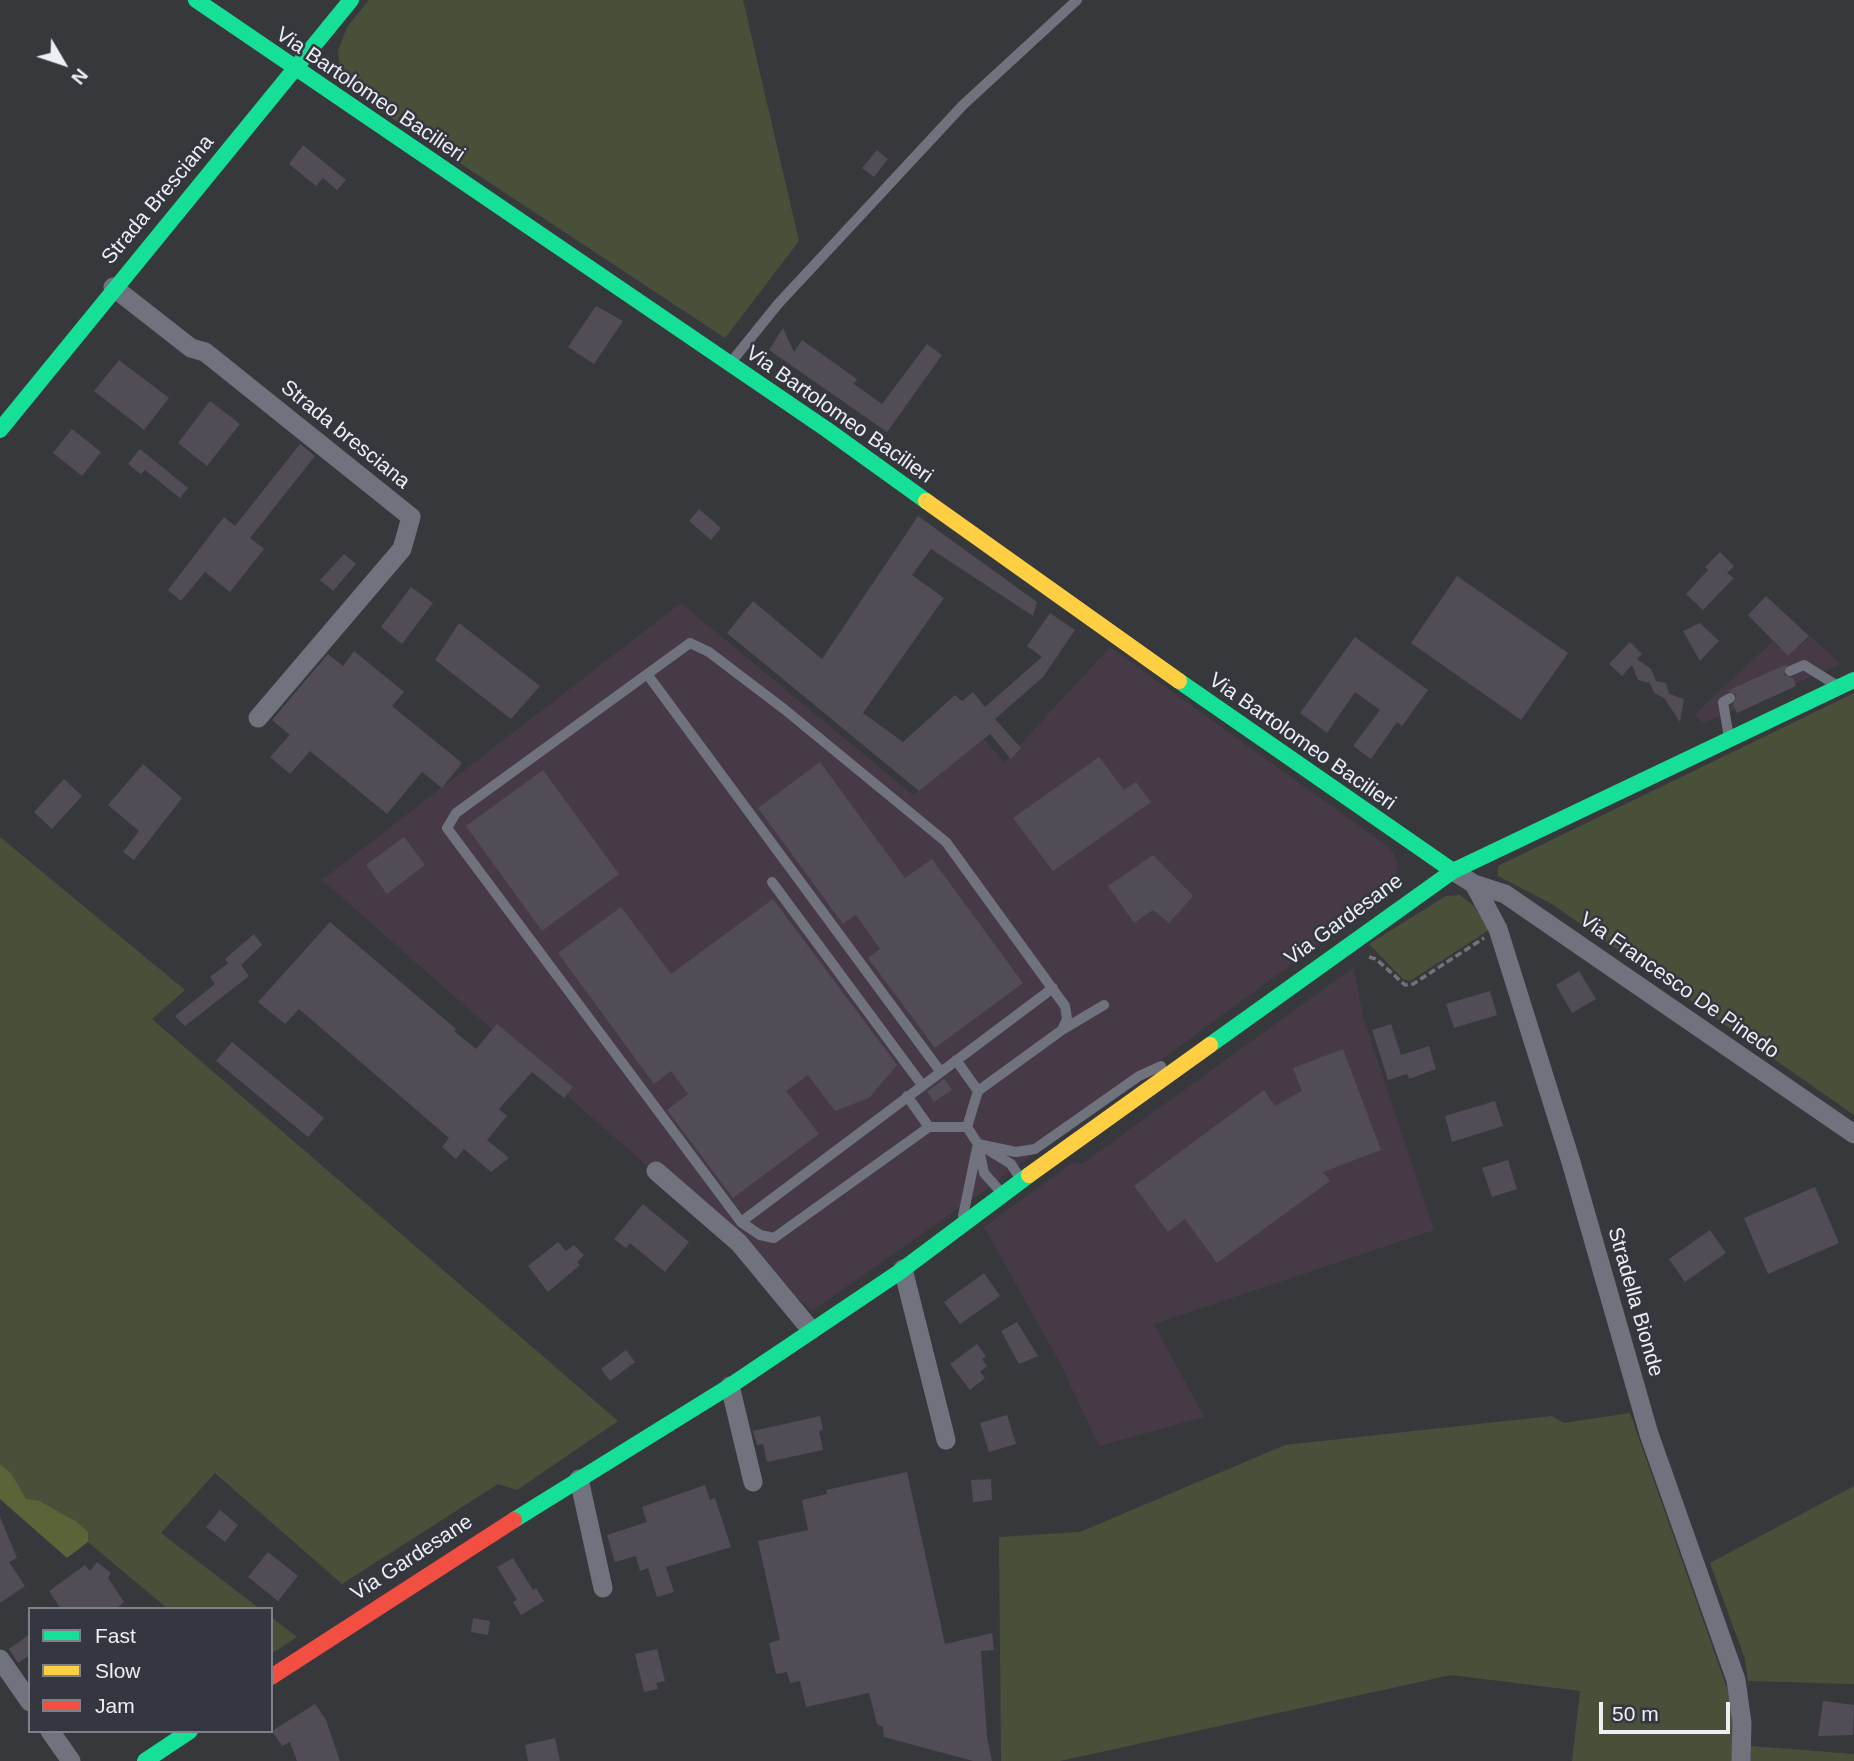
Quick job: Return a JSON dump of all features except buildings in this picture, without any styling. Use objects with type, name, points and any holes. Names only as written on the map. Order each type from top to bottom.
[{"type":"main road","name":"Via Bartolomeo Bacilieri","points":[[196,0],[826,429],[1067,603],[1453,871]]},
{"type":"main road","name":"Strada Bresciana","points":[[0,429],[113,287],[351,0]]},
{"type":"main road","name":"Via Gardesane","points":[[273,1676],[579,1479],[730,1386],[903,1269],[1021,1180],[1453,871],[1847,684]]},
{"type":"main road","points":[[145,1761],[187,1733]]},
{"type":"street","name":"Strada bresciana","points":[[113,287],[191,348],[205,352],[411,517],[402,549],[258,718]]},
{"type":"street","points":[[1453,871],[1474,884]]},
{"type":"street","name":"Stradella Bionde","points":[[1474,884],[1498,929],[1571,1161],[1649,1434],[1736,1680],[1742,1723],[1741,1761]]},
{"type":"street","name":"Via Francesco De Pinedo","points":[[1474,884],[1505,894],[1854,1134]]},
{"type":"street","points":[[656,1171],[739,1243],[811,1330]]},
{"type":"street","points":[[903,1269],[946,1440]]},
{"type":"street","points":[[730,1386],[754,1482]]},
{"type":"street","points":[[579,1479],[603,1588]]},
{"type":"street","points":[[0,1659],[28,1699]]},
{"type":"street","points":[[51,1733],[71,1761]]},
{"type":"lane","points":[[730,364],[778,304],[963,105],[1077,0]]},
{"type":"lane","points":[[967,1128],[929,1127],[784,1234],[774,1238],[760,1235],[741,1222],[447,828],[456,813],[690,643],[709,652],[784,709],[946,842],[1065,1006],[1067,1019],[1062,1030]]},
{"type":"lane","points":[[1790,671],[1804,665],[1847,684]]},
{"type":"lane","points":[[647,674],[940,1071]]},
{"type":"lane","points":[[1730,741],[1723,702],[1731,698]]},
{"type":"lane","points":[[772,882],[922,1085]]},
{"type":"lane","points":[[741,1222],[1053,988]]},
{"type":"lane","points":[[967,1128],[978,1091],[1062,1030],[1104,1005]]},
{"type":"lane","points":[[978,1144],[1016,1152],[1035,1149],[1139,1076],[1209,1045]]},
{"type":"lane","points":[[956,1060],[978,1091]]},
{"type":"lane","points":[[907,1096],[929,1127]]},
{"type":"lane","points":[[967,1128],[978,1144],[984,1173],[1003,1194]]},
{"type":"lane","points":[[978,1144],[1011,1164],[1021,1180]]},
{"type":"lane","points":[[962,1225],[978,1144]]},
{"type":"path","points":[[1362,958],[1377,959],[1400,982],[1413,984],[1498,929]]},
{"type":"shaded area","points":[[681,603],[913,795],[980,735],[1004,762],[1110,647],[1390,848],[1397,860],[1397,879],[1380,899],[979,1194],[812,1311],[322,880]]},
{"type":"shaded area","points":[[1810,636],[1841,664],[1704,723],[1694,715],[1772,642],[1784,652],[1795,642],[1799,647]]},
{"type":"shaded area","points":[[1354,967],[1363,1017],[1434,1230],[1154,1324],[1204,1417],[1099,1446],[1060,1363],[984,1227],[1073,1162],[1082,1164]]},
{"type":"green space","points":[[369,0],[743,0],[799,241],[725,338],[352,92],[340,73],[338,51],[347,27]]},
{"type":"green space","points":[[1854,693],[1854,1115],[1552,904],[1498,876],[1498,866]]},
{"type":"green space","points":[[0,837],[185,990],[152,1019],[618,1421],[517,1490],[498,1484],[342,1584],[215,1473],[161,1533],[257,1607],[166,1607],[88,1542],[88,1532],[77,1522],[40,1501],[26,1500],[11,1473],[0,1464]]},
{"type":"green space","points":[[1460,895],[1474,906],[1489,930],[1410,981],[1403,979],[1369,944],[1446,896]]},
{"type":"green space","points":[[1630,1413],[1728,1691],[1734,1717],[1733,1761],[1572,1761],[1580,1691],[1451,1675],[1060,1761],[1001,1761],[999,1537],[1080,1532],[1285,1445],[1552,1416],[1564,1423]]},
{"type":"green space","points":[[0,1464],[11,1473],[26,1499],[40,1501],[77,1522],[88,1532],[88,1542],[67,1558],[0,1499]]},
{"type":"green space","points":[[1854,1486],[1854,1684],[1748,1681],[1745,1659],[1710,1563]]},
{"type":"green space","points":[[273,1619],[297,1637],[273,1653]]},
{"type":"green space","points":[[1751,1746],[1854,1754],[1854,1761],[1750,1761]]},
{"type":"traffic: fast","points":[[196,0],[826,429],[926,501]]},
{"type":"traffic: fast","points":[[0,430],[351,0]]},
{"type":"traffic: fast","points":[[1210,1045],[1453,871],[1854,680]]},
{"type":"traffic: fast","points":[[1179,681],[1453,871]]},
{"type":"traffic: fast","points":[[514,1520],[730,1386],[898,1273],[1029,1175]]},
{"type":"traffic: fast","points":[[145,1761],[187,1733]]},
{"type":"traffic: slow","points":[[926,501],[1179,681]]},
{"type":"traffic: slow","points":[[1029,1175],[1210,1045]]},
{"type":"traffic: jam","points":[[273,1676],[514,1520]]}]
